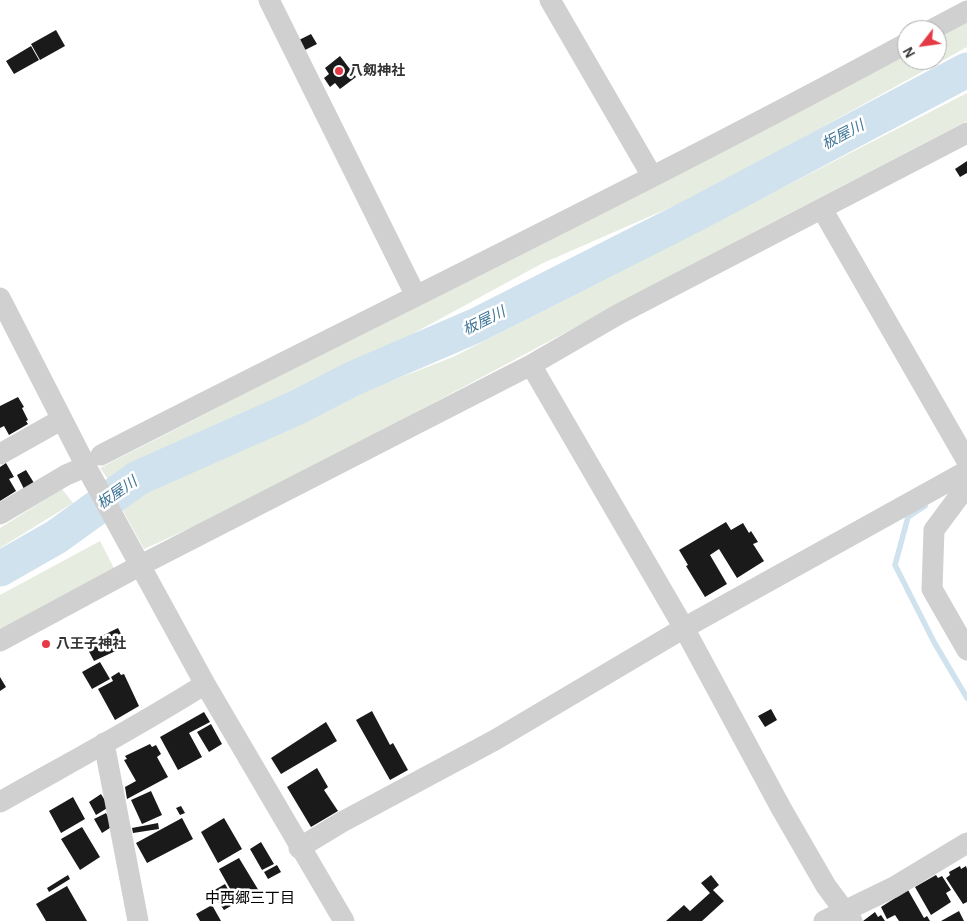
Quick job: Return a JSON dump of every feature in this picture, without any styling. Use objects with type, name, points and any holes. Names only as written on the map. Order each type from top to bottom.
[{"type":"street","points":[[269,0],[416,296]]},
{"type":"street","points":[[550,0],[652,176]]},
{"type":"street","points":[[947,22],[967,11]]},
{"type":"street","points":[[0,514],[66,475],[92,464],[292,357],[514,249],[652,176],[737,135],[897,48]]},
{"type":"street","points":[[0,641],[141,565],[531,365],[619,314],[967,133]]},
{"type":"street","points":[[822,209],[967,460]]},
{"type":"street","points":[[0,298],[92,464],[141,565],[206,684],[344,921]]},
{"type":"street","points":[[531,365],[684,628],[826,886],[849,916]]},
{"type":"street","points":[[0,454],[57,422]]},
{"type":"street","points":[[300,848],[342,822],[495,740],[684,628],[967,471]]},
{"type":"street","points":[[965,488],[934,530],[932,589],[967,650]]},
{"type":"street","points":[[0,802],[150,719],[206,684]]},
{"type":"street","points":[[104,743],[138,921]]},
{"type":"street","points":[[824,921],[849,916],[967,843]]},
{"type":"shaded area","points":[[967,18],[967,47],[947,58],[947,29]]},
{"type":"shaded area","points":[[897,55],[897,70],[925,70],[701,194],[541,264],[370,357],[111,483],[100,468],[701,160]]},
{"type":"shaded area","points":[[967,93],[967,121],[765,226],[248,502],[144,549],[123,511],[143,489],[314,411],[453,357]]},
{"type":"shaded area","points":[[62,489],[73,503],[0,548],[0,528]]},
{"type":"shaded area","points":[[100,541],[116,572],[0,638],[0,595]]},
{"type":"building","points":[[56,30],[65,46],[40,60],[31,44]]},
{"type":"building","points":[[311,34],[317,44],[305,50],[299,40]]},
{"type":"building","points":[[31,46],[39,60],[14,74],[6,61]]},
{"type":"building","name":"八剱神社","points":[[340,56],[356,77],[340,89],[335,83],[330,87],[324,78],[329,74],[325,68]]},
{"type":"building","points":[[967,161],[967,173],[960,177],[955,169]]},
{"type":"building","points":[[18,397],[24,407],[22,408],[28,424],[9,435],[4,426],[0,428],[0,406]]},
{"type":"building","points":[[6,463],[14,477],[9,479],[16,491],[0,501],[0,467]]},
{"type":"building","points":[[26,470],[34,483],[24,489],[17,475]]},
{"type":"building","points":[[726,522],[731,530],[743,523],[749,533],[751,531],[758,542],[753,544],[764,561],[737,578],[719,549],[710,555],[727,584],[705,597],[686,566],[688,565],[679,550]]},
{"type":"building","points":[[118,628],[126,644],[121,646],[122,648],[94,661],[85,644]]},
{"type":"building","points":[[100,662],[110,679],[92,689],[82,672]]},
{"type":"building","points":[[119,672],[121,675],[124,674],[139,706],[115,720],[98,689],[113,681],[111,677]]},
{"type":"building","points":[[0,677],[6,687],[0,691]]},
{"type":"building","points":[[771,709],[777,720],[765,727],[758,716]]},
{"type":"building","points":[[372,711],[390,745],[393,743],[408,770],[390,780],[356,720]]},
{"type":"building","points":[[204,712],[210,722],[189,733],[202,757],[178,770],[160,737]]},
{"type":"building","points":[[326,722],[337,741],[281,774],[271,758]]},
{"type":"building","points":[[211,724],[222,744],[209,752],[197,732]]},
{"type":"building","points":[[150,744],[152,747],[156,745],[161,754],[157,757],[168,777],[127,799],[125,787],[136,781],[124,760],[127,759],[125,756]]},
{"type":"building","points":[[317,768],[328,787],[324,790],[338,811],[311,827],[287,787]]},
{"type":"building","points":[[151,791],[162,815],[142,824],[131,800]]},
{"type":"building","points":[[101,794],[109,807],[96,815],[89,802]]},
{"type":"building","points":[[73,797],[85,819],[61,833],[49,811]]},
{"type":"building","points":[[181,806],[185,813],[180,815],[176,808]]},
{"type":"building","points":[[106,813],[113,826],[102,833],[94,819]]},
{"type":"building","points":[[182,818],[193,839],[147,863],[136,843]]},
{"type":"building","points":[[224,818],[242,849],[218,863],[201,832]]},
{"type":"building","points":[[158,823],[159,829],[133,833],[132,828]]},
{"type":"building","points":[[82,827],[100,857],[80,870],[61,839]]},
{"type":"building","points":[[261,842],[274,864],[262,870],[250,849]]},
{"type":"building","points":[[239,858],[259,891],[238,903],[219,869]]},
{"type":"building","points":[[277,865],[281,872],[268,879],[264,872]]},
{"type":"building","points":[[960,866],[961,869],[966,866],[967,869],[967,902],[963,904],[946,878],[950,875],[949,872]]},
{"type":"building","points":[[68,875],[70,879],[49,892],[47,888]]},
{"type":"building","points":[[711,875],[719,885],[713,890],[724,901],[702,921],[666,921],[684,905],[690,911],[710,893],[701,883]]},
{"type":"building","points":[[936,875],[938,878],[942,876],[951,890],[946,893],[951,902],[931,915],[915,887]]},
{"type":"building","points":[[225,884],[236,903],[224,910],[211,892]]},
{"type":"building","points":[[67,886],[87,921],[46,921],[36,904]]},
{"type":"building","points":[[908,890],[924,918],[927,916],[930,921],[899,921],[895,915],[887,919],[881,907]]},
{"type":"building","points":[[212,905],[221,921],[200,921],[196,914]]},
{"type":"building","points":[[959,911],[964,921],[941,921]]},
{"type":"building","points":[[875,912],[878,917],[881,915],[885,921],[863,921]]},
{"type":"waterway","name":"板屋川","points":[[0,569],[56,537],[138,478],[298,407],[352,379],[477,325],[696,214],[967,70]]},
{"type":"waterway","points":[[925,506],[908,517],[895,565],[934,642],[967,698]]},
{"type":"place","name":"八剱神社","points":[[339,71]]},
{"type":"place","name":"八王子神社","points":[[46,644]]},
{"type":"district","name":"中西郷三丁目","points":[[250,898]]}]
